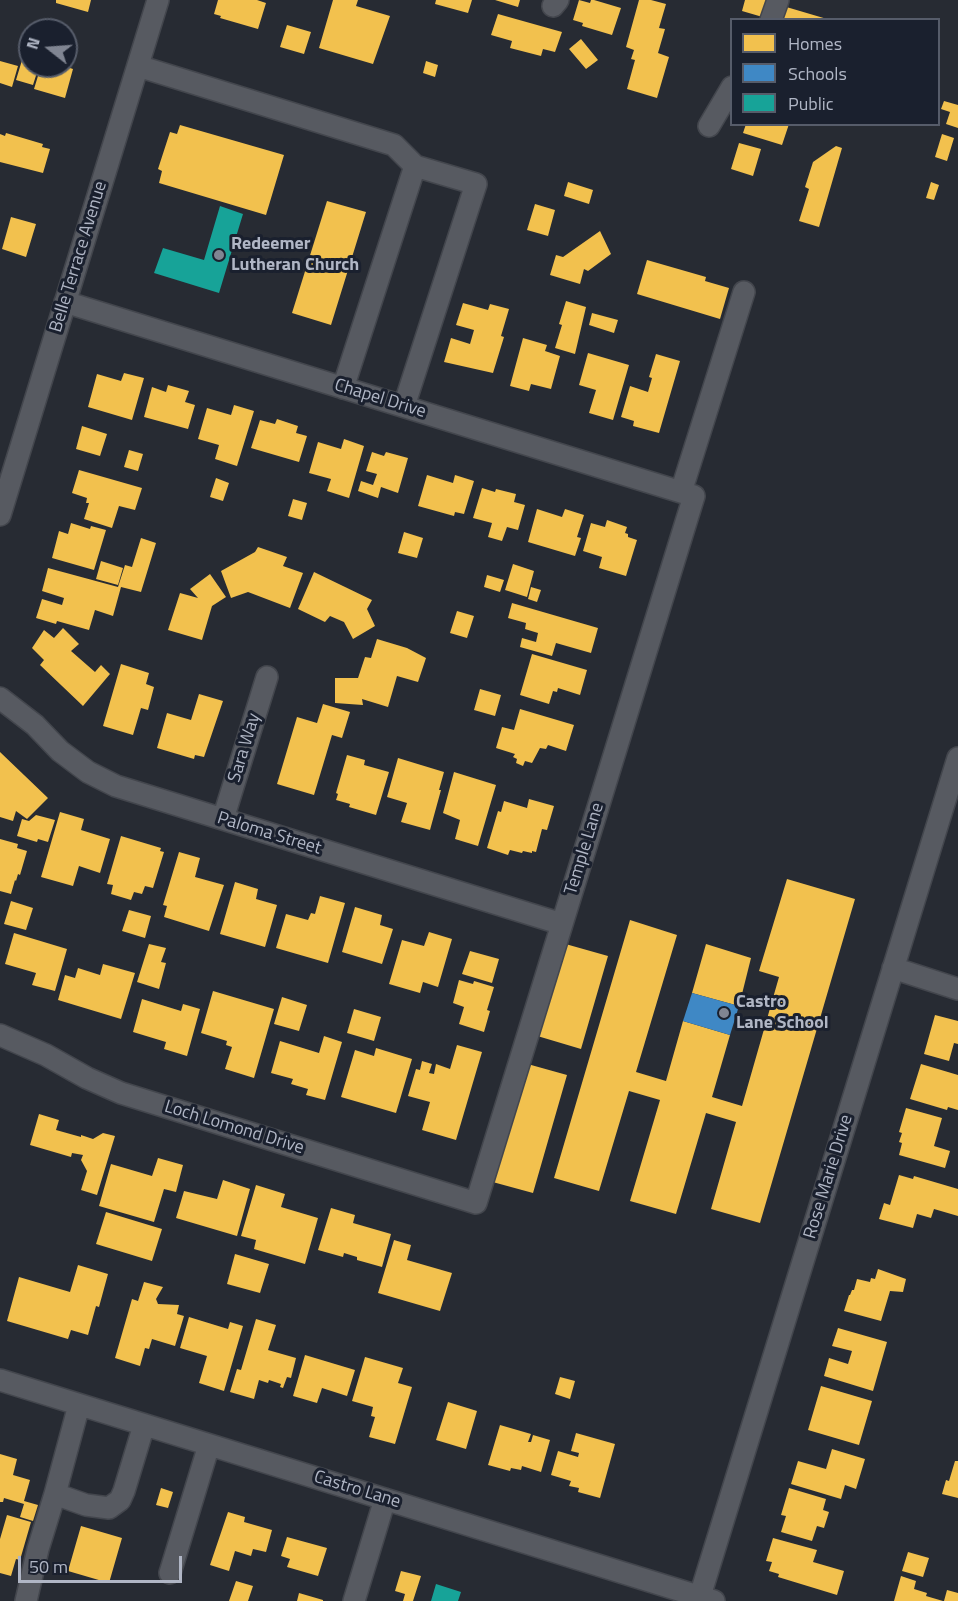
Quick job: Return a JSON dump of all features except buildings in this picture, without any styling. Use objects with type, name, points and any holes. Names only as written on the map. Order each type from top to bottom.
[{"type":"street","name":"Belle Terrace Avenue","points":[[0,515],[158,0]]},
{"type":"street","points":[[772,18],[778,0]]},
{"type":"street","points":[[138,66],[394,146],[415,166],[476,184],[404,406]]},
{"type":"street","points":[[709,126],[730,90]]},
{"type":"street","points":[[343,388],[415,166]]},
{"type":"street","name":"Temple Lane","points":[[476,1203],[562,924],[744,292]]},
{"type":"street","name":"Chapel Drive","points":[[65,302],[687,494]]},
{"type":"street","name":"Sara Way","points":[[223,819],[267,676]]},
{"type":"street","name":"Paloma Street","points":[[0,698],[35,725],[60,751],[88,772],[116,786],[562,924]]},
{"type":"street","name":"Rose Marie Drive","points":[[707,1599],[893,968],[958,758]]},
{"type":"street","points":[[893,968],[958,988]]},
{"type":"street","name":"Loch Lomond Drive","points":[[0,1035],[46,1055],[87,1078],[121,1093],[476,1203]]},
{"type":"street","name":"Castro Lane","points":[[0,1380],[707,1599]]},
{"type":"street","points":[[26,1601],[38,1549],[79,1405]]},
{"type":"street","points":[[55,1494],[102,1509],[115,1505],[124,1491],[144,1425]]},
{"type":"street","points":[[170,1573],[209,1445]]},
{"type":"street","points":[[354,1601],[385,1499]]},
{"type":"place","name":"Redeemer Lutheran Church","points":[[219,255]]},
{"type":"place","name":"Castro Lane School","points":[[724,1013]]}]
